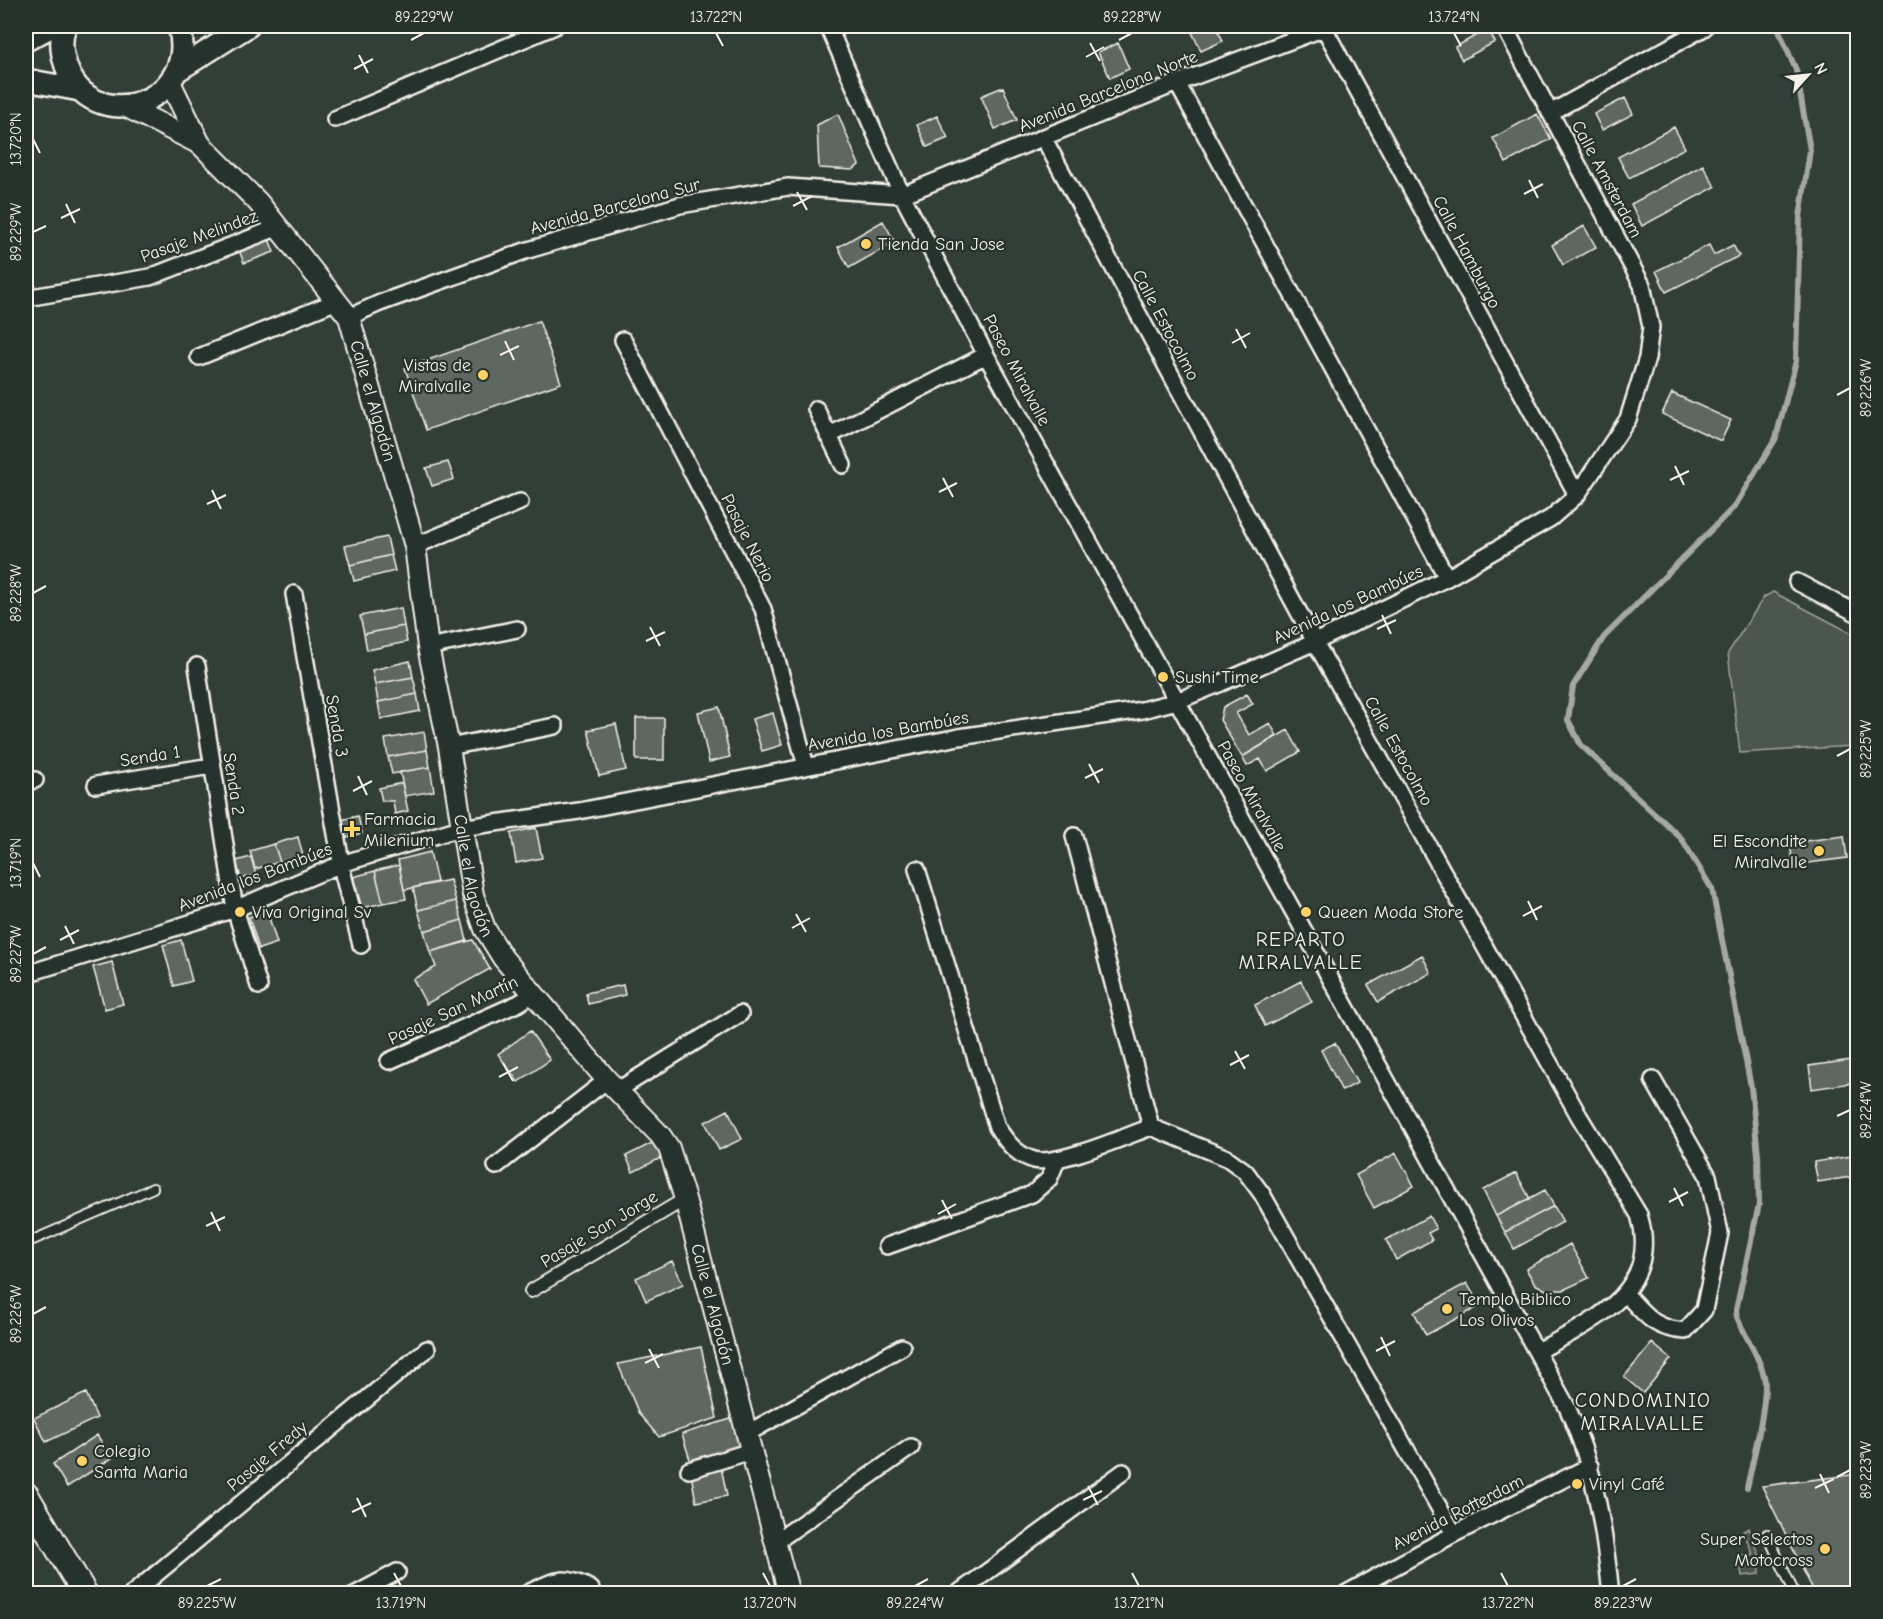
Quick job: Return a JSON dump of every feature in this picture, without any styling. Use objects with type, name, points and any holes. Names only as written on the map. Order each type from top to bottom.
[{"type":"main road","points":[[26,40],[52,26]]},
{"type":"main road","points":[[65,26],[61,36],[62,56],[68,74],[80,90],[94,99],[125,106],[156,96],[174,76],[248,26]]},
{"type":"main road","points":[[174,76],[182,53],[179,26]]},
{"type":"main road","points":[[26,80],[80,90]]},
{"type":"main road","points":[[26,1495],[85,1593]]},
{"type":"street","points":[[335,119],[555,26]]},
{"type":"street","name":"Paseo Miralvalle","points":[[828,26],[902,195],[986,355],[1538,1351],[1580,1435],[1601,1508],[1611,1593]]},
{"type":"street","name":"Calle Amsterdam","points":[[1504,26],[1642,285],[1651,327],[1647,358]]},
{"type":"street","name":"Avenida Barcelona Norte","points":[[902,195],[1177,83],[1327,27]]},
{"type":"street","name":"Calle Hamburgo","points":[[1327,27],[1577,495]]},
{"type":"street","points":[[1550,113],[1704,28]]},
{"type":"street","name":"Calle el Algodón","points":[[174,76],[200,144]]},
{"type":"street","points":[[1177,83],[1447,578]]},
{"type":"street","name":"Calle el Algodón","points":[[125,106],[200,144],[279,227],[349,317],[415,546],[428,647],[449,747],[460,828],[473,896],[485,929],[503,958],[669,1148],[685,1199],[789,1593]]},
{"type":"street","name":"Calle Estocolmo","points":[[1043,137],[1315,642],[1579,1116],[1634,1205],[1642,1228],[1642,1252],[1635,1276],[1625,1293],[1600,1317],[1538,1351]]},
{"type":"street","name":"Avenida Barcelona Sur","points":[[349,317],[380,303],[525,251],[680,206],[788,187],[902,195]]},
{"type":"street","name":"Pasaje Melindez","points":[[26,298],[150,277],[279,227]]},
{"type":"street","points":[[199,357],[337,301]]},
{"type":"street","name":"Pasaje Nerio","points":[[623,339],[763,609],[806,766]]},
{"type":"street","points":[[828,436],[986,355]]},
{"type":"street","name":"Avenida los Bambúes","points":[[26,974],[235,909],[342,864],[460,828],[579,810],[959,737],[1142,710],[1177,701],[1315,642],[1447,578],[1551,518],[1577,495],[1628,419],[1647,358]]},
{"type":"street","points":[[816,409],[843,465]]},
{"type":"street","points":[[415,546],[520,502]]},
{"type":"street","points":[[1797,582],[1857,614]]},
{"type":"street","name":"Senda 3","points":[[294,594],[342,864],[361,945]]},
{"type":"street","points":[[428,647],[517,629]]},
{"type":"street","name":"Senda 2","points":[[197,666],[235,909],[259,986]]},
{"type":"street","points":[[449,747],[555,726]]},
{"type":"street","name":"Senda 1","points":[[96,785],[211,766]]},
{"type":"street","points":[[1074,836],[1151,1127]]},
{"type":"street","points":[[917,869],[997,1126],[1006,1142],[1019,1153],[1036,1161],[1057,1160],[1151,1127],[1227,1158],[1245,1172],[1262,1194],[1454,1534]]},
{"type":"street","name":"Pasaje San Martín","points":[[389,1061],[519,1003],[533,994]]},
{"type":"street","points":[[496,1166],[613,1085],[740,1014]]},
{"type":"street","points":[[1625,1293],[1650,1320],[1666,1330],[1685,1331],[1704,1310],[1720,1233],[1708,1176],[1653,1080]]},
{"type":"street","points":[[887,1246],[1032,1194],[1049,1179],[1057,1160]]},
{"type":"street","name":"Pasaje San Jorge","points":[[531,1291],[685,1199]]},
{"type":"street","points":[[690,1470],[748,1442],[902,1347]]},
{"type":"street","name":"Pasaje Fredy","points":[[132,1593],[427,1349]]},
{"type":"street","points":[[774,1543],[911,1447]]},
{"type":"street","name":"Avenida Rotterdam","points":[[1345,1593],[1454,1534],[1590,1466]]},
{"type":"street","points":[[957,1593],[1123,1472]]},
{"type":"street","points":[[356,1593],[397,1572]]},
{"type":"street","points":[[526,1593],[559,1579],[574,1580],[591,1589]]},
{"type":"lane","points":[[26,1243],[153,1188]]},
{"type":"lane","points":[[1767,1534],[1795,1593]]},
{"type":"shaded area","points":[[1773,592],[1857,636],[1858,735],[1853,746],[1740,753],[1728,653],[1764,597]]},
{"type":"shaded area","points":[[1749,1528],[1759,1554],[1760,1574],[1742,1576],[1738,1555],[1753,1554],[1743,1531]]},
{"type":"building","points":[[1189,26],[1216,26],[1223,41],[1201,51]]},
{"type":"building","points":[[1488,29],[1495,42],[1462,60],[1455,47]]},
{"type":"building","points":[[1118,43],[1129,69],[1110,78],[1098,52]]},
{"type":"building","points":[[1003,87],[1017,120],[995,129],[981,96]]},
{"type":"building","points":[[1625,98],[1633,114],[1602,130],[1594,114]]},
{"type":"building","points":[[838,114],[859,165],[853,170],[819,168],[817,125]]},
{"type":"building","points":[[1537,114],[1551,139],[1506,163],[1493,138]]},
{"type":"building","points":[[937,116],[948,138],[927,147],[917,125]]},
{"type":"building","points":[[1674,127],[1685,148],[1629,178],[1618,157]]},
{"type":"building","points":[[1703,165],[1715,187],[1642,226],[1631,204]]},
{"type":"building","name":"Tienda San Jose","points":[[883,221],[895,242],[849,268],[838,247]]},
{"type":"building","points":[[1584,226],[1596,247],[1563,265],[1552,245]]},
{"type":"building","points":[[269,239],[274,252],[244,263],[239,250]]},
{"type":"building","points":[[1709,245],[1714,255],[1733,245],[1739,256],[1666,292],[1656,271]]},
{"type":"building","name":"Vistas de Miralvalle","points":[[539,321],[561,383],[426,430],[405,368]]},
{"type":"building","points":[[1672,393],[1731,420],[1721,441],[1662,414]]},
{"type":"building","points":[[448,462],[454,479],[432,486],[426,468]]},
{"type":"building","points":[[387,537],[391,555],[350,565],[345,546]]},
{"type":"building","points":[[391,555],[395,571],[354,581],[350,565]]},
{"type":"building","points":[[401,608],[404,626],[364,634],[360,616]]},
{"type":"building","points":[[404,626],[407,642],[367,650],[364,634]]},
{"type":"building","points":[[410,661],[413,677],[375,684],[372,670]]},
{"type":"building","points":[[413,677],[417,694],[378,702],[375,684]]},
{"type":"building","points":[[417,694],[420,711],[381,719],[378,702]]},
{"type":"building","points":[[1247,694],[1253,704],[1236,713],[1249,735],[1270,723],[1277,736],[1242,757],[1220,720],[1223,707]]},
{"type":"building","points":[[719,707],[730,757],[709,762],[698,712]]},
{"type":"building","points":[[773,713],[782,745],[762,751],[752,719]]},
{"type":"building","points":[[636,718],[664,718],[664,760],[636,760]]},
{"type":"building","points":[[616,724],[626,770],[599,776],[588,730]]},
{"type":"building","points":[[1288,730],[1300,752],[1267,771],[1260,759],[1247,766],[1242,757]]},
{"type":"building","points":[[424,732],[427,750],[388,757],[385,739]]},
{"type":"building","points":[[427,750],[430,767],[392,774],[388,757]]},
{"type":"building","points":[[430,767],[434,791],[405,796],[400,772]]},
{"type":"building","points":[[402,783],[408,811],[395,814],[393,801],[382,801],[379,788]]},
{"type":"building","points":[[358,816],[362,833],[344,838],[340,820]]},
{"type":"building","points":[[536,828],[542,858],[516,863],[511,833]]},
{"type":"building","name":"El Escondite Miralvalle","points":[[1844,836],[1847,858],[1793,865],[1790,843]]},
{"type":"building","points":[[298,837],[303,856],[280,862],[274,844]]},
{"type":"building","points":[[274,844],[280,862],[255,869],[250,851]]},
{"type":"building","points":[[430,852],[437,882],[404,890],[398,860]]},
{"type":"building","points":[[251,857],[256,875],[241,879],[236,861]]},
{"type":"building","points":[[399,865],[406,899],[383,903],[375,871]]},
{"type":"building","points":[[375,871],[383,903],[362,908],[353,877]]},
{"type":"building","points":[[450,880],[456,901],[418,910],[413,888]]},
{"type":"building","points":[[456,901],[462,920],[424,931],[418,910]]},
{"type":"building","points":[[267,911],[277,943],[259,949],[249,917]]},
{"type":"building","points":[[462,920],[467,941],[430,952],[424,931]]},
{"type":"building","points":[[181,940],[192,981],[174,986],[163,945]]},
{"type":"building","points":[[473,940],[490,969],[426,1004],[413,979],[436,967],[430,952]]},
{"type":"building","points":[[1422,955],[1431,973],[1378,1002],[1368,985]]},
{"type":"building","points":[[112,962],[123,1004],[105,1009],[93,967]]},
{"type":"building","points":[[1301,981],[1312,1002],[1265,1026],[1255,1005]]},
{"type":"building","points":[[623,985],[625,995],[588,1004],[586,993]]},
{"type":"building","points":[[530,1031],[550,1060],[518,1082],[498,1054]]},
{"type":"building","points":[[1335,1043],[1357,1083],[1342,1091],[1321,1050]]},
{"type":"building","points":[[1858,1059],[1858,1082],[1812,1089],[1809,1066]]},
{"type":"building","points":[[728,1110],[742,1139],[719,1150],[705,1122]]},
{"type":"building","points":[[656,1141],[663,1157],[633,1172],[626,1156]]},
{"type":"building","points":[[1396,1153],[1414,1186],[1374,1208],[1356,1175]]},
{"type":"building","points":[[1858,1155],[1858,1176],[1818,1182],[1814,1162]]},
{"type":"building","points":[[1516,1173],[1530,1199],[1496,1216],[1483,1190]]},
{"type":"building","points":[[1545,1190],[1554,1206],[1505,1232],[1496,1216]]},
{"type":"building","points":[[1554,1206],[1563,1222],[1514,1249],[1505,1232]]},
{"type":"building","points":[[1429,1216],[1436,1229],[1428,1233],[1432,1240],[1396,1260],[1386,1240]]},
{"type":"building","points":[[1570,1244],[1589,1278],[1563,1290],[1546,1290],[1535,1284],[1526,1269]]},
{"type":"building","points":[[672,1261],[683,1284],[646,1301],[636,1278]]},
{"type":"building","name":"Templo Biblico Los Olivos","points":[[1467,1283],[1480,1306],[1426,1335],[1414,1312]]},
{"type":"building","points":[[1652,1343],[1671,1359],[1643,1393],[1624,1377]]},
{"type":"building","points":[[701,1347],[717,1418],[659,1437],[639,1414],[618,1364]]},
{"type":"building","points":[[86,1393],[97,1418],[46,1442],[34,1418]]},
{"type":"building","points":[[734,1418],[744,1447],[691,1463],[682,1434]]},
{"type":"building","name":"Colegio Santa Maria","points":[[97,1435],[112,1458],[67,1487],[53,1464]]},
{"type":"building","points":[[721,1467],[727,1496],[696,1502],[691,1474]]},
{"type":"building","name":"Super Selectos Motocross","points":[[1858,1474],[1858,1594],[1815,1594],[1762,1486]]},
{"type":"waterway","points":[[1747,1488],[1759,1431],[1765,1386],[1762,1368],[1740,1324],[1736,1310],[1759,1204],[1758,1155],[1751,1087],[1712,889],[1681,838],[1581,745],[1568,720],[1573,686],[1604,637],[1735,506],[1776,438],[1796,361],[1800,217],[1810,150],[1796,70],[1777,26]]},
{"type":"place","name":"Tienda San Jose","points":[[866,244]]},
{"type":"place","name":"Vistas de Miralvalle","points":[[483,375]]},
{"type":"place","name":"Sushi Time","points":[[1163,677]]},
{"type":"place","name":"Farmacia Milenium","points":[[352,829]]},
{"type":"place","name":"El Escondite Miralvalle","points":[[1819,851]]},
{"type":"place","name":"Viva Original Sv","points":[[240,912]]},
{"type":"place","name":"Queen Moda Store","points":[[1306,912]]},
{"type":"place","name":"Templo Biblico Los Olivos","points":[[1447,1309]]},
{"type":"place","name":"Colegio Santa Maria","points":[[82,1461]]},
{"type":"place","name":"Vinyl Café","points":[[1577,1484]]},
{"type":"place","name":"Super Selectos Motocross","points":[[1825,1549]]},
{"type":"district","name":"REPARTO MIRALVALLE","points":[[1301,950]]},
{"type":"district","name":"CONDOMINIO MIRALVALLE","points":[[1643,1412]]}]
